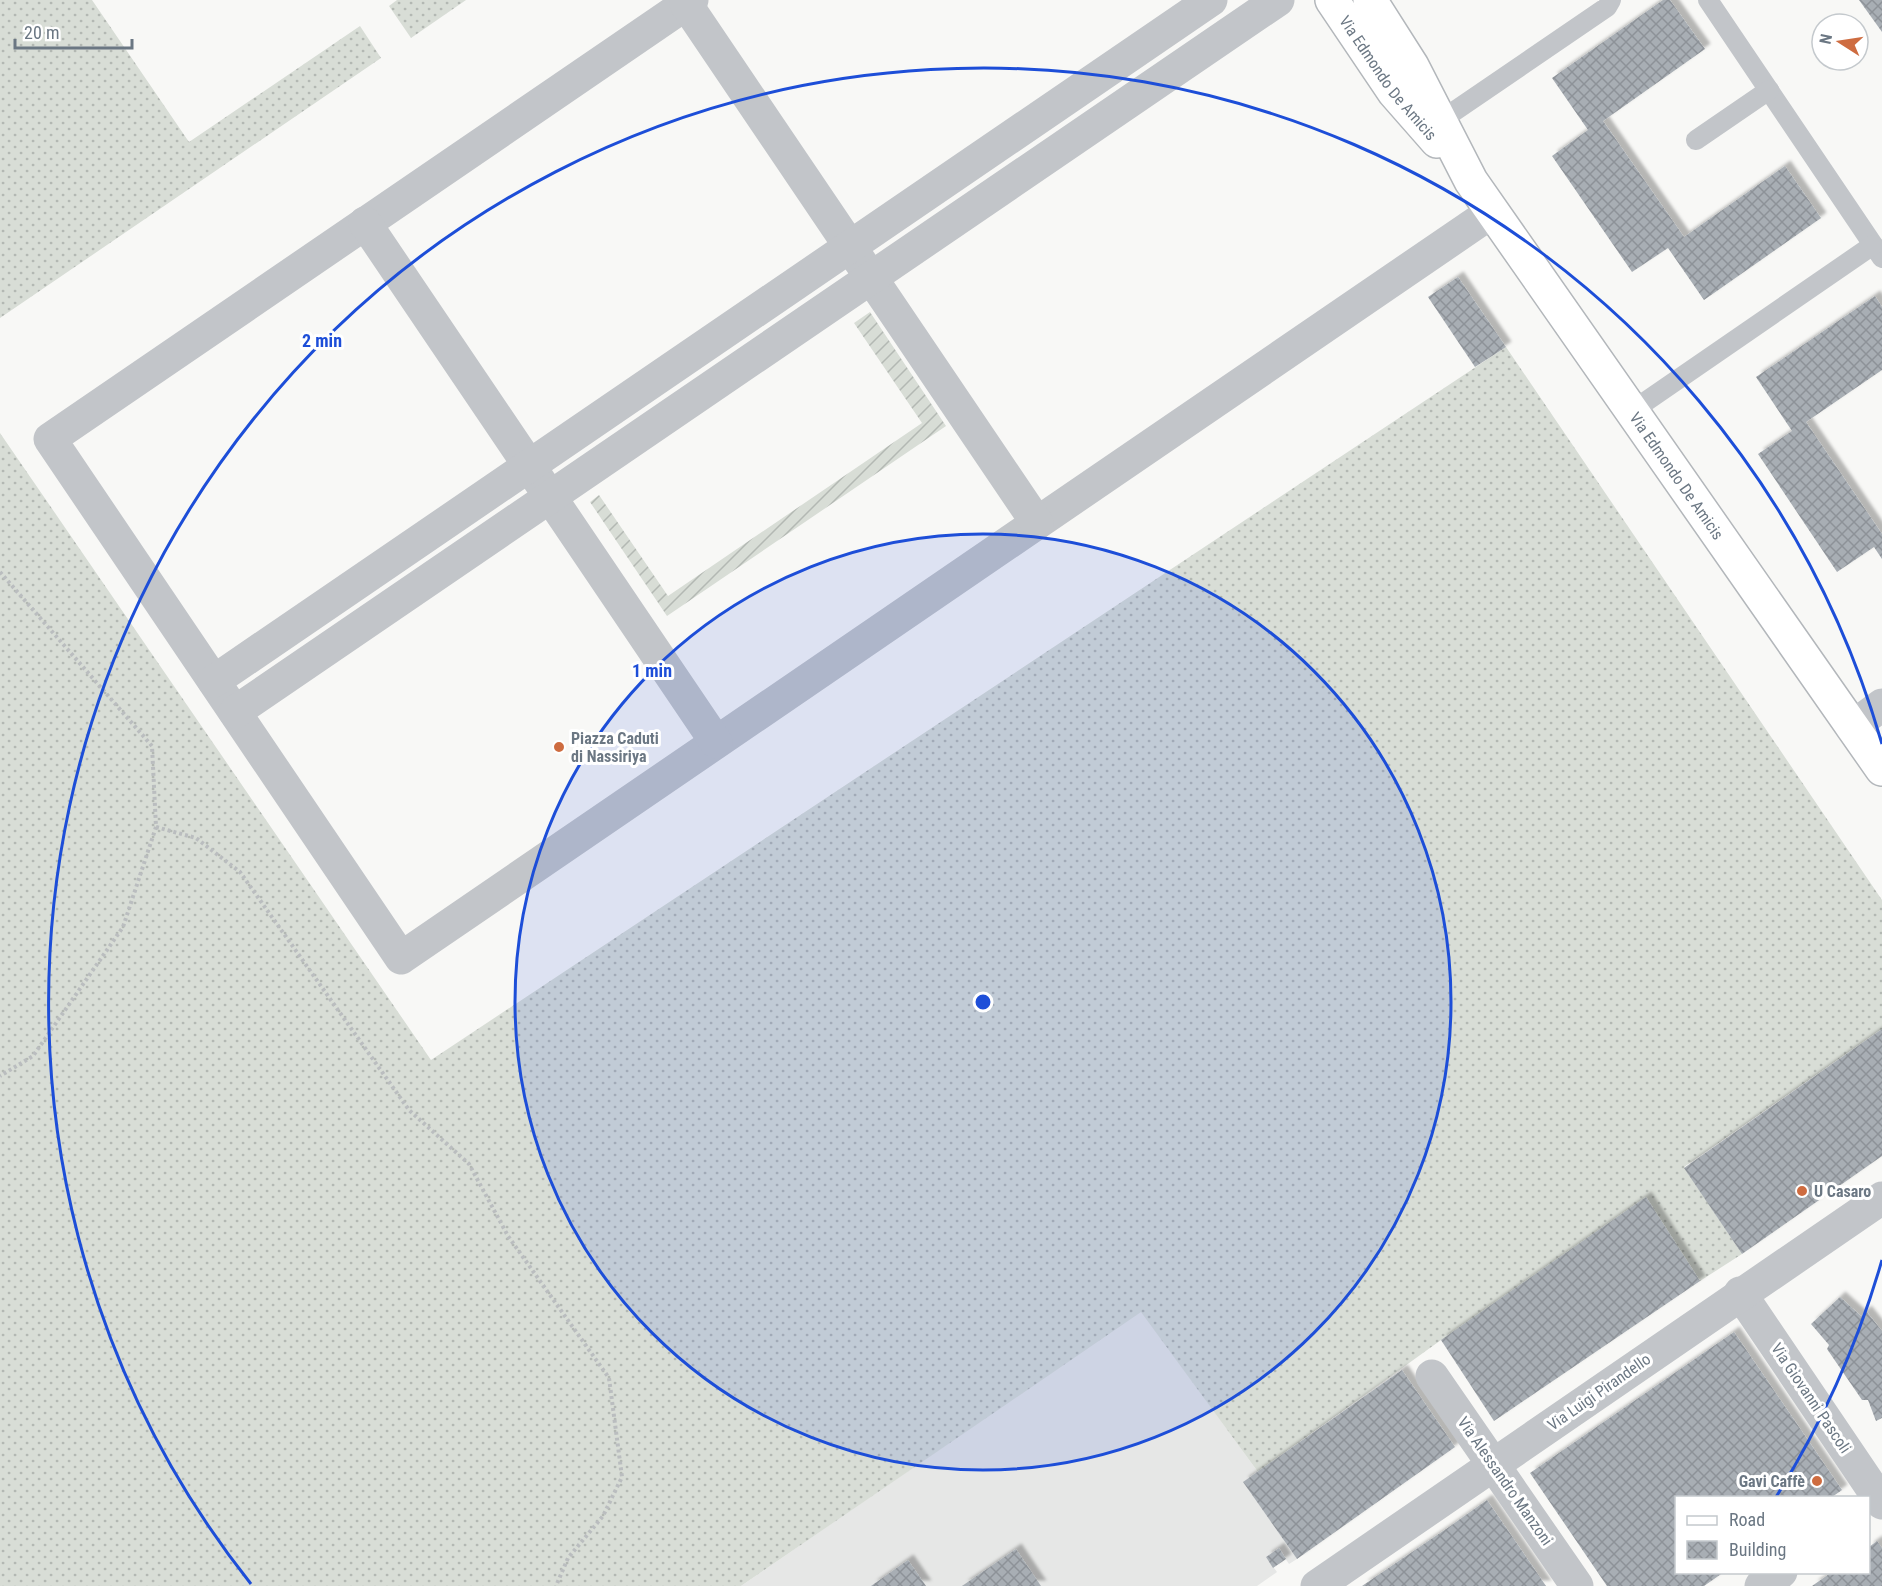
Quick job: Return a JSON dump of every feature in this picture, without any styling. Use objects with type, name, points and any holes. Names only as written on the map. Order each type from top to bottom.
[{"type":"main road","name":"Via Edmondo De Amicis","points":[[1332,0],[1394,92],[1471,181],[1882,770]]},
{"type":"main road","name":"Via Edmondo De Amicis","points":[[1370,0],[1412,66],[1471,181]]},
{"type":"street","points":[[214,681],[1211,0]]},
{"type":"street","points":[[235,712],[1278,0]]},
{"type":"street","points":[[1037,523],[871,278],[689,2],[50,439],[401,958],[1492,212]]},
{"type":"street","points":[[365,223],[716,742]]},
{"type":"street","points":[[1851,727],[1882,705]]},
{"type":"street","name":"Via Luigi Pirandello","points":[[1317,1586],[1740,1293],[1882,1198]]},
{"type":"street","name":"Via Giovanni Pascoli","points":[[1740,1293],[1882,1503]]},
{"type":"street","name":"Via Alessandro Manzoni","points":[[1432,1376],[1495,1464],[1577,1586]]},
{"type":"street","points":[[1761,1586],[1778,1574]]},
{"type":"lane","points":[[1440,121],[1607,7],[1611,0]]},
{"type":"lane","points":[[1632,411],[1877,251],[1708,0]]},
{"type":"lane","points":[[1696,140],[1768,90]]},
{"type":"path","points":[[0,572],[152,746],[156,827],[123,927],[33,1056],[0,1076]]},
{"type":"path","points":[[156,827],[196,838],[240,872],[409,1110],[468,1164],[508,1236],[609,1378],[622,1478],[603,1516],[568,1558],[556,1586]]},
{"type":"shaded area","points":[[0,0],[92,0],[189,142],[360,26],[381,58],[0,318]]},
{"type":"shaded area","points":[[397,0],[466,0],[411,38],[389,6]]},
{"type":"shaded area","points":[[870,312],[946,426],[667,616],[590,502],[599,495],[668,596],[922,423],[854,323]]},
{"type":"shaded area","points":[[1506,347],[1882,900],[1882,1029],[1684,1167],[1742,1254],[1700,1281],[1441,1340],[1258,1472],[1141,1312],[741,1586],[0,1586],[0,433],[431,1060]]},
{"type":"shaded area","points":[[1141,1311],[1258,1472],[1243,1482],[1297,1559],[1289,1564],[1279,1549],[1266,1557],[1277,1572],[1257,1586],[741,1586]]},
{"type":"building","points":[[1663,0],[1670,0],[1705,49],[1603,121],[1684,237],[1785,166],[1821,218],[1704,300],[1668,248],[1632,272],[1552,156],[1588,130],[1552,78]]},
{"type":"building","points":[[1859,0],[1882,0],[1882,32],[1870,12]]},
{"type":"building","points":[[1458,277],[1506,347],[1475,367],[1428,297]]},
{"type":"building","points":[[1875,296],[1882,307],[1882,370],[1806,422],[1882,534],[1882,559],[1874,547],[1837,572],[1758,454],[1792,431],[1756,377]]},
{"type":"building","points":[[1882,1029],[1882,1156],[1742,1254],[1684,1168]]},
{"type":"building","points":[[1646,1197],[1700,1281],[1494,1421],[1441,1340]]},
{"type":"building","points":[[1840,1297],[1861,1316],[1866,1311],[1882,1331],[1882,1418],[1876,1421],[1868,1400],[1862,1400],[1827,1349],[1829,1345],[1811,1324]]},
{"type":"building","points":[[1734,1332],[1842,1490],[1833,1496],[1675,1496],[1675,1574],[1721,1574],[1704,1586],[1607,1586],[1530,1473]]},
{"type":"building","points":[[1402,1370],[1455,1447],[1297,1559],[1243,1482]]},
{"type":"building","points":[[1487,1500],[1546,1586],[1362,1586],[1449,1527]]},
{"type":"building","points":[[1877,1541],[1882,1548],[1882,1586],[1812,1586],[1829,1574],[1870,1574],[1870,1546]]},
{"type":"building","points":[[1279,1548],[1286,1559],[1273,1568],[1266,1557]]},
{"type":"building","points":[[1016,1549],[1041,1586],[962,1586]]},
{"type":"building","points":[[908,1560],[926,1586],[871,1586]]},
{"type":"place","name":"Piazza Caduti di Nassiriya","points":[[559,747]]},
{"type":"place","name":"U Casaro","points":[[1802,1191]]},
{"type":"place","name":"Gavi Caffè","points":[[1817,1481]]}]
